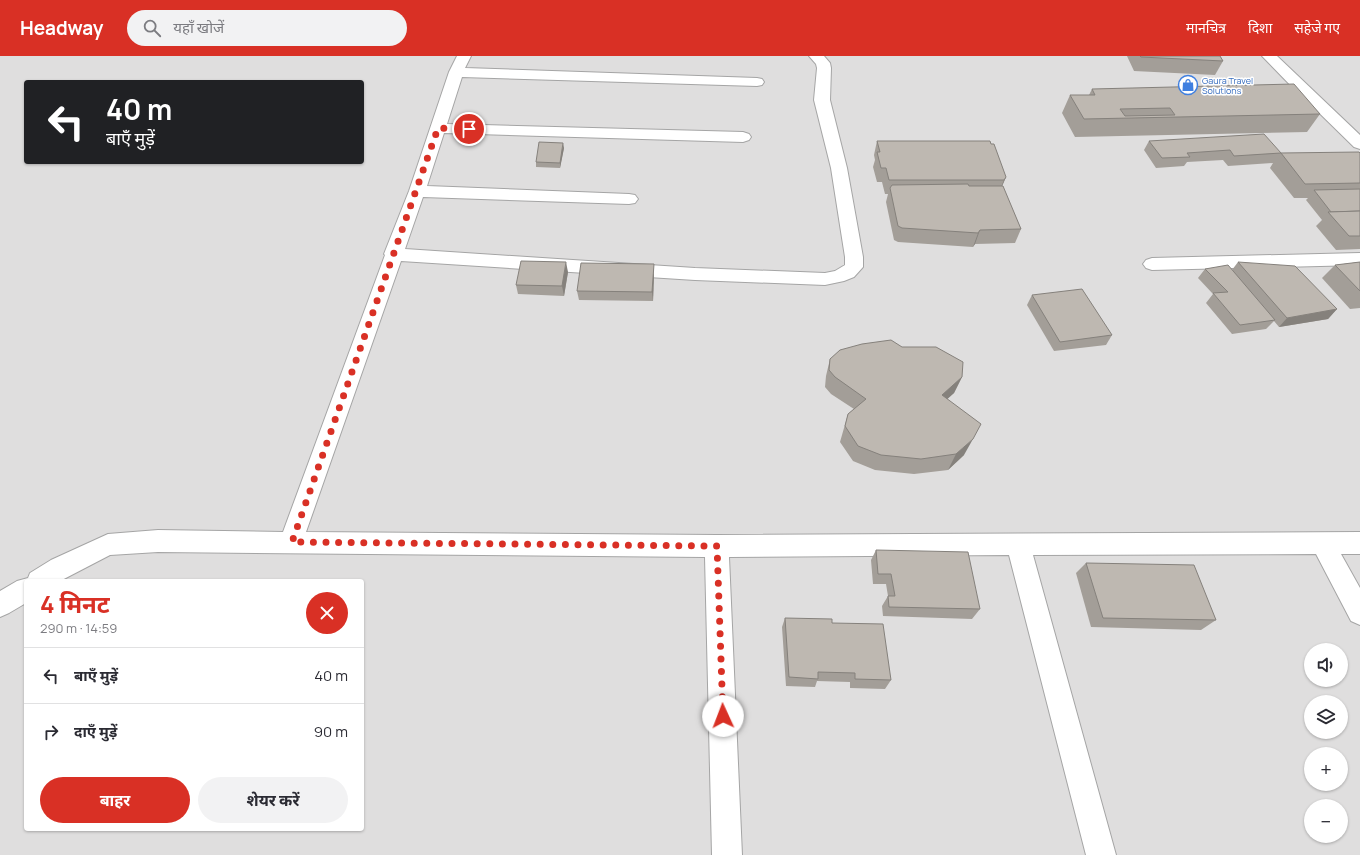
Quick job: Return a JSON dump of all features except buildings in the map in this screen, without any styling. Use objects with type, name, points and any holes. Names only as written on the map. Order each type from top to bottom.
[{"type":"street","points":[[393,254],[695,274],[825,279],[848,273],[854,266],[854,257],[839,168],[822,100],[824,68],[823,63],[816,56]]},
{"type":"street","points":[[1270,56],[1360,144]]},
{"type":"street","points":[[292,542],[460,64],[756,82]]},
{"type":"street","points":[[1264,95],[1310,96]]},
{"type":"street","points":[[438,128],[744,137]]},
{"type":"street","points":[[416,190],[630,199]]},
{"type":"street","points":[[1152,264],[1360,259]]},
{"type":"street","points":[[43,579],[60,568],[108,544],[158,541],[717,546],[1360,543]]},
{"type":"street","points":[[1323,543],[1360,613]]},
{"type":"street","points":[[1018,544],[1101,855]]},
{"type":"street","points":[[717,546],[727,855]]},
{"type":"street","points":[[0,605],[24,590]]},
{"type":"shaded area","points":[[0,56],[1360,56],[1360,855],[0,855]]},
{"type":"place","name":"Gaura Travel Solutions","points":[[1188,85]]},
{"type":"route","points":[[469,129],[438,128],[292,542],[717,546],[723,716]]}]
